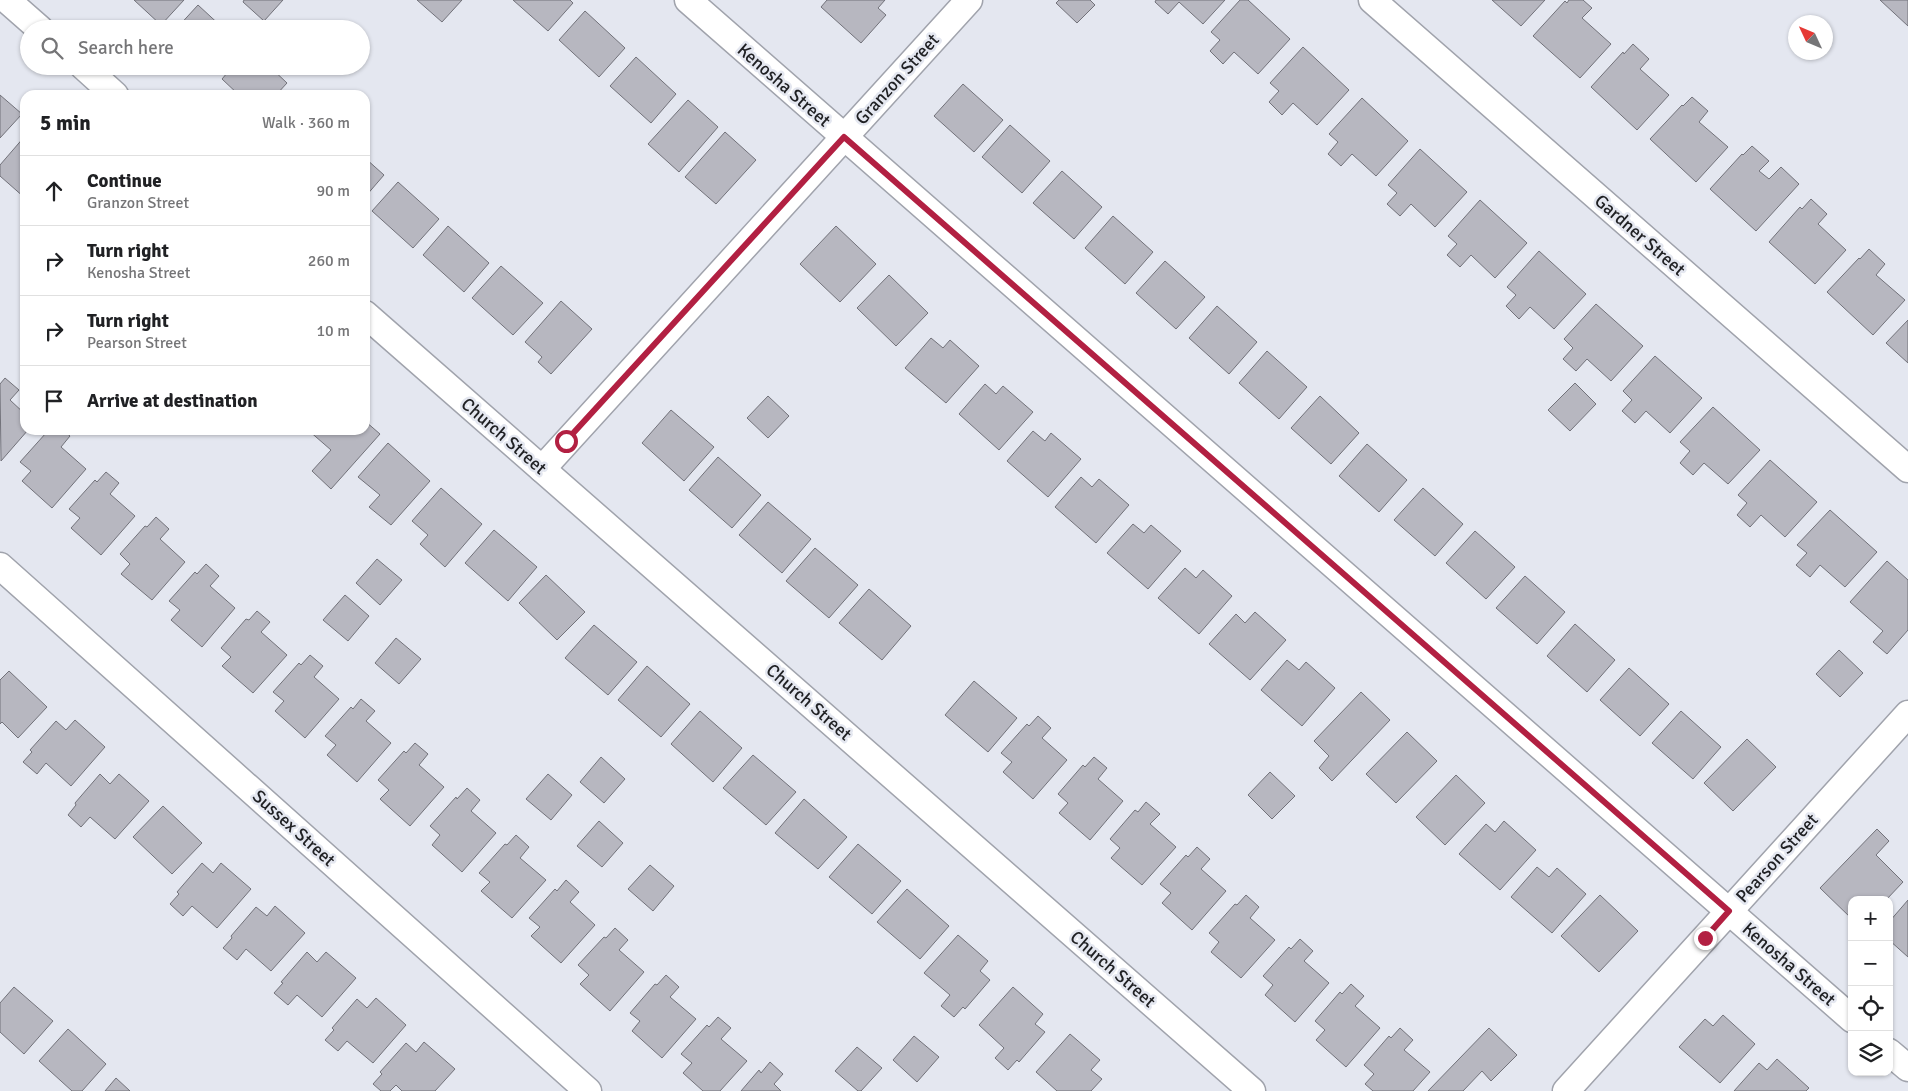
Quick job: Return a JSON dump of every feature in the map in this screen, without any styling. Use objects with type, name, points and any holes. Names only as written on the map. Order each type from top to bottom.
[{"type":"street","points":[[7,0],[30,20]]},
{"type":"street","name":"Kenosha Street","points":[[688,0],[1848,1015]]},
{"type":"street","name":"Granzon Street","points":[[542,469],[968,0]]},
{"type":"street","name":"Gardner Street","points":[[1372,0],[1908,469]]},
{"type":"street","points":[[93,75],[110,90]]},
{"type":"street","name":"Church Street","points":[[370,318],[1252,1091]]},
{"type":"street","name":"Sussex Street","points":[[0,566],[588,1091]]},
{"type":"street","name":"Pearson Street","points":[[1566,1091],[1908,714]]},
{"type":"street","points":[[1893,1055],[1908,1068]]},
{"type":"building","points":[[134,0],[184,0],[166,20],[156,20]]},
{"type":"building","points":[[244,0],[283,0],[265,20],[243,2]]},
{"type":"building","points":[[417,0],[462,0],[442,22]]},
{"type":"building","points":[[513,0],[570,0],[573,3],[548,31]]},
{"type":"building","points":[[827,0],[885,0],[878,8],[886,15],[861,43],[821,7]]},
{"type":"building","points":[[1059,0],[1090,0],[1095,5],[1077,23],[1056,3]]},
{"type":"building","points":[[1156,0],[1225,0],[1203,24],[1179,2],[1168,14],[1155,2]]},
{"type":"building","points":[[1240,0],[1248,0],[1290,39],[1258,74],[1234,52],[1223,64],[1210,51],[1220,40],[1211,32]]},
{"type":"building","points":[[1492,0],[1545,0],[1521,26]]},
{"type":"building","points":[[1569,0],[1583,0],[1592,8],[1582,18],[1611,44],[1580,78],[1533,36],[1565,1],[1567,3]]},
{"type":"building","points":[[1880,0],[1908,0],[1908,26]]},
{"type":"building","points":[[198,5],[214,20],[184,20]]},
{"type":"building","points":[[585,11],[625,48],[599,77],[559,40]]},
{"type":"building","points":[[1633,44],[1649,59],[1640,69],[1669,95],[1637,130],[1591,87],[1623,52],[1624,54]]},
{"type":"building","points":[[1303,47],[1349,90],[1317,125],[1293,103],[1282,115],[1269,102],[1279,91],[1270,83]]},
{"type":"building","points":[[636,57],[676,94],[651,123],[610,86]]},
{"type":"building","points":[[225,75],[279,75],[287,83],[281,90],[234,90],[222,79]]},
{"type":"building","points":[[963,84],[1003,120],[974,152],[934,116]]},
{"type":"building","points":[[0,95],[20,112],[20,116],[0,138]]},
{"type":"building","points":[[1692,97],[1708,111],[1699,122],[1728,147],[1696,182],[1650,139]]},
{"type":"building","points":[[1362,98],[1408,141],[1376,176],[1352,154],[1341,166],[1328,154],[1338,142],[1329,134]]},
{"type":"building","points":[[688,100],[718,127],[679,172],[648,144]]},
{"type":"building","points":[[1010,125],[1050,161],[1022,193],[982,157]]},
{"type":"building","points":[[725,132],[756,160],[716,204],[685,177]]},
{"type":"building","points":[[20,142],[20,194],[0,176],[0,165]]},
{"type":"building","points":[[1752,146],[1769,161],[1759,171],[1769,179],[1781,167],[1799,184],[1756,231],[1710,189],[1742,154]]},
{"type":"building","points":[[1420,149],[1467,192],[1435,227],[1411,204],[1400,216],[1387,204],[1397,193],[1388,185]]},
{"type":"building","points":[[370,162],[384,175],[370,191]]},
{"type":"building","points":[[1062,171],[1102,207],[1074,239],[1033,203]]},
{"type":"building","points":[[398,182],[439,219],[413,248],[372,211]]},
{"type":"building","points":[[1811,199],[1827,214],[1818,224],[1846,250],[1815,284],[1769,242],[1800,207],[1802,209]]},
{"type":"building","points":[[1480,200],[1527,243],[1495,278],[1471,255],[1460,267],[1447,255],[1457,244],[1448,236]]},
{"type":"building","points":[[1113,216],[1153,252],[1125,284],[1085,248]]},
{"type":"building","points":[[448,226],[489,263],[464,292],[423,255]]},
{"type":"building","points":[[836,226],[876,264],[840,302],[800,264]]},
{"type":"building","points":[[1869,249],[1885,264],[1876,275],[1905,300],[1873,335],[1827,292]]},
{"type":"building","points":[[1539,251],[1586,294],[1554,329],[1530,307],[1519,319],[1506,306],[1516,295],[1507,287]]},
{"type":"building","points":[[1165,261],[1205,297],[1176,329],[1136,293]]},
{"type":"building","points":[[501,266],[543,303],[513,335],[472,298]]},
{"type":"building","points":[[889,275],[928,313],[896,346],[857,308]]},
{"type":"building","points":[[561,301],[592,329],[551,374],[538,362],[542,357],[525,342]]},
{"type":"building","points":[[1596,304],[1643,346],[1611,381],[1587,359],[1576,371],[1563,359],[1573,348],[1564,339]]},
{"type":"building","points":[[1217,306],[1257,342],[1229,374],[1189,338]]},
{"type":"building","points":[[1908,320],[1908,363],[1886,343]]},
{"type":"building","points":[[931,338],[943,348],[950,340],[979,366],[946,403],[905,368]]},
{"type":"building","points":[[1267,351],[1307,387],[1279,419],[1239,383]]},
{"type":"building","points":[[1655,356],[1702,398],[1670,433],[1646,411],[1635,423],[1622,411],[1632,400],[1623,391]]},
{"type":"building","points":[[5,378],[19,390],[10,400],[20,409],[20,435],[24,435],[1,461],[0,384]]},
{"type":"building","points":[[1575,383],[1596,404],[1570,431],[1548,410]]},
{"type":"building","points":[[985,384],[996,394],[1003,386],[1033,412],[999,450],[959,414]]},
{"type":"building","points":[[768,396],[789,416],[768,438],[747,418]]},
{"type":"building","points":[[1320,396],[1359,433],[1331,464],[1291,428]]},
{"type":"building","points":[[1713,407],[1760,450],[1728,484],[1704,463],[1693,475],[1680,463],[1690,451],[1680,442]]},
{"type":"building","points":[[671,410],[714,447],[684,481],[642,443]]},
{"type":"building","points":[[370,425],[380,434],[331,489],[312,471],[331,450],[314,435],[370,435]]},
{"type":"building","points":[[1033,431],[1045,441],[1051,433],[1081,459],[1048,497],[1007,461]]},
{"type":"building","points":[[44,435],[69,435],[70,436],[61,447],[86,469],[52,508],[22,481],[31,471],[20,462]]},
{"type":"building","points":[[388,443],[430,481],[391,525],[369,507],[380,495],[358,477]]},
{"type":"building","points":[[1367,444],[1407,480],[1379,512],[1339,476]]},
{"type":"building","points":[[718,457],[761,495],[732,528],[689,490]]},
{"type":"building","points":[[1770,460],[1817,502],[1785,537],[1761,515],[1750,527],[1737,515],[1747,503],[1738,495]]},
{"type":"building","points":[[106,472],[119,483],[110,494],[135,516],[101,555],[71,528],[80,518],[69,509],[95,480],[97,482]]},
{"type":"building","points":[[1081,477],[1092,487],[1099,479],[1129,505],[1096,543],[1055,507]]},
{"type":"building","points":[[441,488],[482,524],[445,567],[420,544],[428,535],[412,521]]},
{"type":"building","points":[[1423,488],[1463,524],[1435,556],[1394,520]]},
{"type":"building","points":[[768,502],[811,539],[782,573],[739,535]]},
{"type":"building","points":[[1830,510],[1877,552],[1845,587],[1820,565],[1810,577],[1796,565],[1807,553],[1797,545]]},
{"type":"building","points":[[156,517],[169,529],[160,539],[185,562],[152,600],[121,574],[130,564],[120,554],[145,526],[147,527]]},
{"type":"building","points":[[1133,524],[1144,533],[1151,525],[1181,551],[1148,589],[1107,553]]},
{"type":"building","points":[[494,530],[537,567],[508,601],[465,563]]},
{"type":"building","points":[[1475,531],[1515,567],[1486,599],[1446,563]]},
{"type":"building","points":[[815,548],[858,585],[829,618],[786,581]]},
{"type":"building","points":[[377,559],[402,580],[380,605],[356,583]]},
{"type":"building","points":[[1887,561],[1908,580],[1908,630],[1887,654],[1873,642],[1883,631],[1850,602]]},
{"type":"building","points":[[206,564],[219,576],[210,586],[235,608],[202,647],[171,620],[180,610],[169,601],[195,572],[197,574]]},
{"type":"building","points":[[1185,568],[1196,578],[1203,570],[1232,596],[1199,634],[1158,598]]},
{"type":"building","points":[[546,575],[585,612],[557,640],[519,603]]},
{"type":"building","points":[[1525,576],[1565,612],[1537,644],[1496,608]]},
{"type":"building","points":[[869,589],[911,626],[882,660],[839,623]]},
{"type":"building","points":[[345,595],[369,616],[348,641],[323,620]]},
{"type":"building","points":[[257,611],[270,622],[261,632],[287,655],[253,693],[222,666],[231,657],[221,648],[246,619],[249,620]]},
{"type":"building","points":[[1255,612],[1286,640],[1250,680],[1209,644],[1236,614],[1245,623]]},
{"type":"building","points":[[1575,624],[1615,660],[1587,692],[1547,656]]},
{"type":"building","points":[[594,625],[637,662],[608,695],[565,658]]},
{"type":"building","points":[[396,638],[421,659],[399,684],[375,663]]},
{"type":"building","points":[[1839,650],[1863,673],[1840,697],[1816,674]]},
{"type":"building","points":[[310,655],[323,666],[314,677],[339,699],[305,738],[275,711],[284,701],[273,692],[299,663],[301,665]]},
{"type":"building","points":[[1287,660],[1299,670],[1306,662],[1335,688],[1302,726],[1261,690]]},
{"type":"building","points":[[647,666],[690,704],[661,737],[618,700]]},
{"type":"building","points":[[1629,668],[1669,704],[1640,736],[1600,700]]},
{"type":"building","points":[[9,671],[47,707],[18,738],[2,722],[0,724],[0,680]]},
{"type":"building","points":[[974,681],[1017,718],[988,752],[945,715]]},
{"type":"building","points":[[1361,692],[1390,720],[1332,781],[1319,768],[1329,756],[1314,741]]},
{"type":"building","points":[[361,699],[375,711],[366,721],[391,743],[357,782],[327,755],[336,745],[325,736],[351,707],[353,709]]},
{"type":"building","points":[[700,711],[742,748],[713,782],[671,744]]},
{"type":"building","points":[[1681,711],[1721,747],[1693,779],[1652,743]]},
{"type":"building","points":[[1038,716],[1051,728],[1042,738],[1067,760],[1033,799],[1003,772],[1012,762],[1001,753],[1027,724],[1029,726]]},
{"type":"building","points":[[75,720],[105,747],[71,786],[46,763],[37,774],[23,762],[32,752],[30,750],[56,721],[66,730]]},
{"type":"building","points":[[1407,732],[1437,761],[1396,803],[1366,774]]},
{"type":"building","points":[[1747,739],[1776,767],[1733,811],[1704,783]]},
{"type":"building","points":[[415,743],[428,754],[419,765],[444,787],[410,826],[380,799],[389,790],[378,780],[404,751],[406,753]]},
{"type":"building","points":[[753,755],[796,792],[766,825],[723,788]]},
{"type":"building","points":[[601,757],[625,779],[604,803],[580,782]]},
{"type":"building","points":[[1094,757],[1107,768],[1098,779],[1123,801],[1090,840],[1059,813],[1068,803],[1058,794],[1083,765],[1085,767]]},
{"type":"building","points":[[1270,772],[1295,796],[1272,819],[1248,795]]},
{"type":"building","points":[[100,774],[110,784],[119,774],[149,801],[115,839],[90,817],[81,827],[68,815],[76,805],[75,803]]},
{"type":"building","points":[[548,774],[572,795],[551,820],[526,799]]},
{"type":"building","points":[[1456,775],[1485,803],[1445,845],[1416,817]]},
{"type":"building","points":[[467,788],[480,800],[471,811],[496,833],[462,872],[432,845],[440,835],[430,826],[456,797],[457,799]]},
{"type":"building","points":[[804,799],[847,837],[818,869],[775,833]]},
{"type":"building","points":[[1146,802],[1160,814],[1150,824],[1176,847],[1142,885],[1111,858],[1120,848],[1110,839],[1135,810],[1138,812]]},
{"type":"building","points":[[163,806],[202,843],[172,874],[133,837]]},
{"type":"building","points":[[599,821],[623,843],[602,867],[577,846]]},
{"type":"building","points":[[1504,821],[1536,850],[1500,890],[1459,854],[1486,824],[1495,832]]},
{"type":"building","points":[[1877,829],[1889,841],[1876,855],[1903,882],[1890,896],[1848,896],[1848,915],[1820,888]]},
{"type":"building","points":[[516,835],[529,847],[520,858],[546,880],[512,918],[481,891],[490,882],[479,873],[505,844],[507,845]]},
{"type":"building","points":[[858,844],[901,881],[872,914],[829,877]]},
{"type":"building","points":[[1197,847],[1210,859],[1201,869],[1226,891],[1192,930],[1162,903],[1171,893],[1160,884],[1186,855],[1188,857]]},
{"type":"building","points":[[202,863],[213,873],[221,863],[251,889],[217,928],[192,906],[183,916],[170,904],[179,894],[177,892]]},
{"type":"building","points":[[650,865],[674,886],[653,911],[628,889]]},
{"type":"building","points":[[1537,867],[1549,877],[1557,868],[1586,894],[1552,933],[1511,897]]},
{"type":"building","points":[[566,880],[579,892],[570,902],[595,925],[561,963],[531,936],[540,927],[529,918],[555,889],[557,891]]},
{"type":"building","points":[[907,889],[949,926],[920,959],[877,922]]},
{"type":"building","points":[[1246,895],[1259,907],[1250,918],[1275,940],[1241,978],[1211,952],[1219,942],[1209,933],[1235,904],[1237,905]]},
{"type":"building","points":[[1600,895],[1638,931],[1599,972],[1561,936]]},
{"type":"building","points":[[1908,900],[1908,957],[1893,944],[1893,917]]},
{"type":"building","points":[[275,906],[305,933],[271,971],[246,949],[237,960],[223,948],[256,907],[267,916]]},
{"type":"building","points":[[615,928],[628,940],[619,950],[644,972],[610,1011],[580,984],[589,975],[578,965]]},
{"type":"building","points":[[958,935],[988,961],[980,971],[990,980],[965,1009],[963,1007],[954,1017],[941,1006],[950,995],[924,973]]},
{"type":"building","points":[[1300,939],[1313,951],[1304,961],[1329,983],[1295,1022],[1265,995],[1273,985],[1263,976],[1289,947],[1291,949]]},
{"type":"building","points":[[307,952],[317,962],[326,952],[356,978],[322,1017],[297,995],[288,1005],[274,993]]},
{"type":"building","points":[[666,975],[679,987],[670,997],[696,1019],[662,1058],[632,1031],[640,1021],[630,1013],[655,984],[657,985]]},
{"type":"building","points":[[1351,984],[1364,996],[1355,1006],[1380,1028],[1346,1067],[1316,1040],[1325,1030],[1315,1021],[1340,992],[1342,994]]},
{"type":"building","points":[[14,987],[53,1021],[24,1054],[0,1032],[0,1003]]},
{"type":"building","points":[[1013,987],[1043,1014],[1035,1024],[1045,1032],[1019,1062],[1017,1060],[1008,1070],[995,1058],[1004,1048],[979,1025]]},
{"type":"building","points":[[376,998],[406,1025],[373,1063],[347,1041],[338,1051],[325,1040],[334,1030],[332,1028],[357,999],[367,1008]]},
{"type":"building","points":[[1723,1015],[1755,1044],[1720,1083],[1679,1047],[1705,1019],[1713,1026]]},
{"type":"building","points":[[718,1017],[731,1028],[721,1039],[747,1061],[720,1091],[703,1091],[683,1073],[692,1063],[681,1054],[707,1025],[709,1027]]},
{"type":"building","points":[[1400,1028],[1413,1040],[1404,1050],[1430,1072],[1413,1091],[1373,1091],[1365,1084],[1374,1074],[1364,1065],[1389,1036],[1391,1038]]},
{"type":"building","points":[[1489,1028],[1517,1055],[1491,1081],[1482,1071],[1463,1091],[1428,1091]]},
{"type":"building","points":[[68,1029],[106,1064],[82,1091],[72,1091],[39,1061]]},
{"type":"building","points":[[1070,1034],[1100,1060],[1091,1070],[1102,1079],[1091,1091],[1057,1091],[1036,1072]]},
{"type":"building","points":[[914,1036],[939,1057],[917,1082],[893,1060]]},
{"type":"building","points":[[424,1042],[455,1069],[435,1091],[402,1091],[396,1085],[390,1091],[381,1091],[373,1084],[382,1074],[380,1072],[406,1043],[416,1052]]},
{"type":"building","points":[[857,1047],[882,1068],[861,1091],[858,1091],[835,1071]]},
{"type":"building","points":[[1777,1059],[1809,1088],[1806,1091],[1734,1091],[1759,1063],[1767,1070]]},
{"type":"building","points":[[770,1062],[783,1074],[774,1084],[781,1091],[741,1091],[759,1070],[761,1073]]},
{"type":"building","points":[[116,1078],[130,1091],[105,1091]]},
{"type":"route","points":[[566,441],[844,137],[1729,911],[1705,938]]}]
